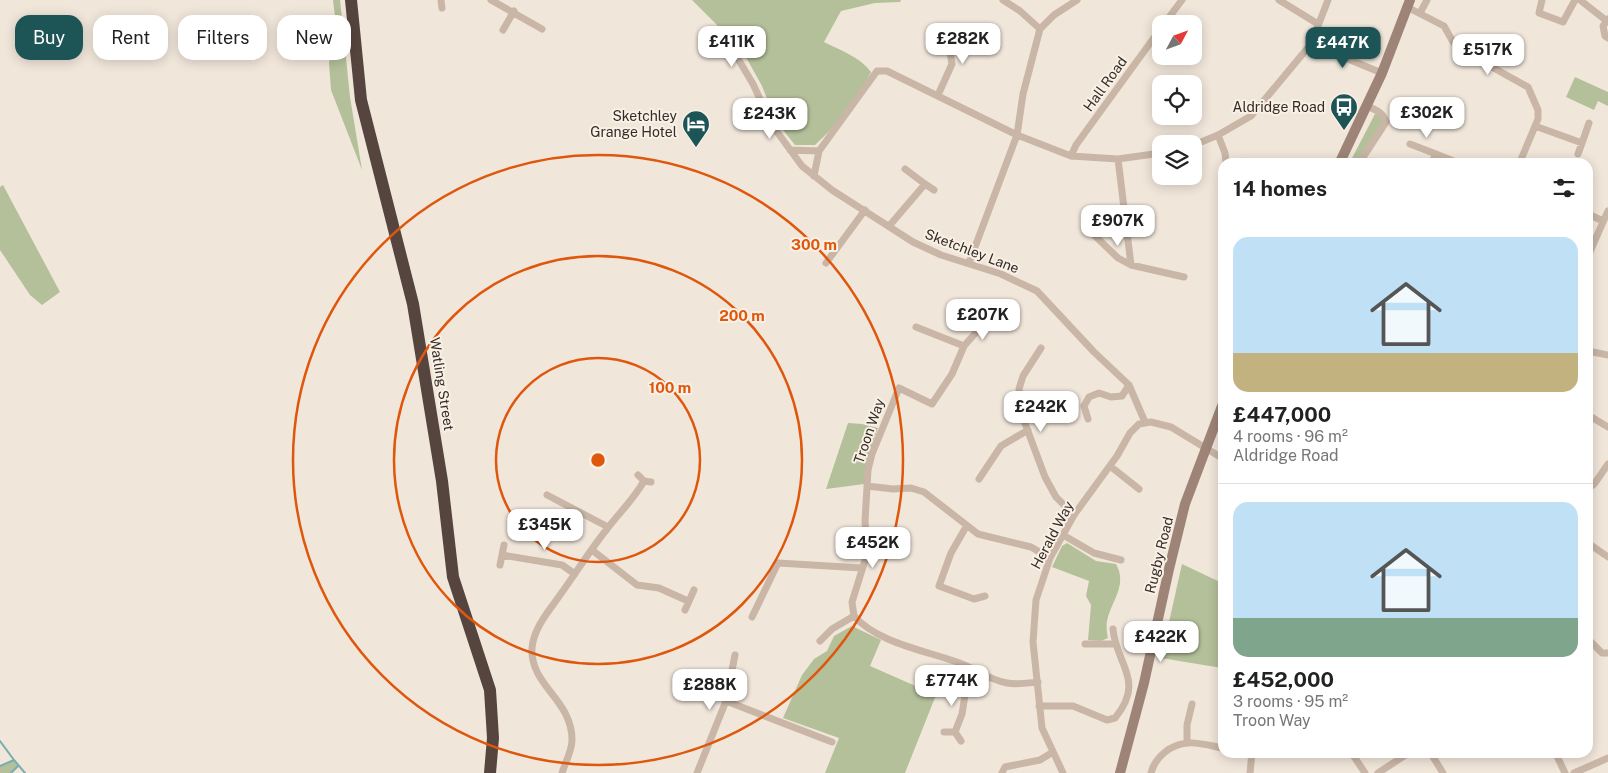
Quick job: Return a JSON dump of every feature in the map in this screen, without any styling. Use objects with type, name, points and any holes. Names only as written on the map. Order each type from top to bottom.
[{"type":"highway","name":"Watling Street","points":[[351,0],[361,100],[413,304],[443,490],[453,577],[490,690],[493,738],[490,773]]},
{"type":"main road","points":[[1342,158],[1368,106],[1409,3]]},
{"type":"main road","name":"Rugby Road","points":[[1120,773],[1144,683],[1174,546],[1186,504],[1218,416]]},
{"type":"street","points":[[491,0],[514,11],[542,29]]},
{"type":"street","points":[[1003,0],[1020,11],[1040,29]]},
{"type":"street","points":[[969,263],[1017,136],[1023,94],[1040,29],[1054,15],[1077,0]]},
{"type":"street","points":[[1171,15],[1182,0]]},
{"type":"street","points":[[1279,0],[1318,24]]},
{"type":"street","points":[[1202,142],[1218,135],[1251,116],[1312,44],[1328,0]]},
{"type":"street","points":[[1420,13],[1427,0]]},
{"type":"street","points":[[1542,0],[1539,13],[1563,22],[1575,0]]},
{"type":"street","points":[[1580,0],[1608,20],[1602,26],[1605,36],[1608,38]]},
{"type":"street","points":[[1409,3],[1420,13],[1444,26],[1453,42],[1465,52],[1528,87],[1538,110],[1535,126],[1522,158]]},
{"type":"street","points":[[503,30],[514,11]]},
{"type":"street","name":"Hall Road","points":[[1071,156],[1076,145],[1152,40]]},
{"type":"street","name":"Sketchley Lane","points":[[728,42],[753,84],[772,125],[802,166],[913,242],[941,255],[1001,274],[1037,291],[1094,352],[1129,385],[1145,422]]},
{"type":"street","points":[[938,95],[952,64],[948,46],[943,44]]},
{"type":"street","points":[[1312,44],[1382,73]]},
{"type":"street","points":[[814,176],[819,151],[877,72],[887,71],[1017,136],[1071,156],[1118,159],[1152,155]]},
{"type":"street","points":[[1363,158],[1386,122],[1379,111],[1368,106]]},
{"type":"street","points":[[1578,154],[1590,123]]},
{"type":"street","points":[[1535,126],[1582,143]]},
{"type":"street","points":[[1218,135],[1226,158]]},
{"type":"street","points":[[1410,144],[1446,158]]},
{"type":"street","points":[[790,150],[819,151]]},
{"type":"street","points":[[1434,158],[1436,154]]},
{"type":"street","points":[[1118,159],[1131,265]]},
{"type":"street","points":[[905,169],[934,190]]},
{"type":"street","points":[[890,226],[925,184]]},
{"type":"street","points":[[826,263],[866,210]]},
{"type":"street","points":[[1593,244],[1608,211]]},
{"type":"street","points":[[1593,216],[1603,221]]},
{"type":"street","points":[[1092,233],[1118,258],[1131,265],[1184,278]]},
{"type":"street","points":[[916,326],[964,346],[986,322]]},
{"type":"street","name":"Troon Way","points":[[854,616],[852,602],[867,554],[865,521],[867,486],[872,454],[899,388],[932,404],[952,374],[964,346]]},
{"type":"street","points":[[1041,348],[1023,376],[1019,389],[1020,410],[1045,477],[1056,497],[1074,515]]},
{"type":"street","points":[[1593,352],[1608,355]]},
{"type":"street","points":[[1088,419],[1084,406],[1089,397],[1099,393],[1111,397],[1122,396],[1129,385]]},
{"type":"street","points":[[1593,418],[1608,428]]},
{"type":"street","points":[[1145,422],[1171,427],[1218,455]]},
{"type":"street","name":"Herald Way","points":[[1063,773],[1042,728],[1039,706],[1033,642],[1034,614],[1039,588],[1050,558],[1074,515],[1110,466],[1135,427],[1145,422]]},
{"type":"street","points":[[979,479],[1001,446],[1028,430]]},
{"type":"street","points":[[1593,485],[1608,464]]},
{"type":"street","points":[[1110,466],[1139,489]]},
{"type":"street","points":[[562,773],[572,742],[569,719],[559,700],[538,675],[533,660],[532,647],[537,627],[608,527],[648,481],[638,475]]},
{"type":"street","points":[[867,486],[886,489],[912,488],[924,492],[966,527],[978,534],[1031,547],[1050,558]]},
{"type":"street","points":[[547,495],[608,527]]},
{"type":"street","points":[[966,527],[951,553],[940,586],[974,599],[985,596]]},
{"type":"street","points":[[1062,535],[1094,553],[1120,560]]},
{"type":"street","points":[[500,565],[504,545]]},
{"type":"street","points":[[1593,546],[1608,557]]},
{"type":"street","points":[[592,550],[637,585],[659,588],[688,601]]},
{"type":"street","points":[[502,555],[562,564],[575,574]]},
{"type":"street","points":[[752,617],[778,562],[862,568]]},
{"type":"street","points":[[685,610],[694,590]]},
{"type":"street","points":[[820,641],[832,629],[854,616],[872,632],[1006,683],[1038,682]]},
{"type":"street","points":[[1039,706],[1073,706],[1107,720],[1115,718],[1127,697],[1129,684],[1128,670],[1114,644],[1113,629]]},
{"type":"street","points":[[1085,644],[1114,644]]},
{"type":"street","points":[[1593,644],[1602,653],[1608,653]]},
{"type":"street","points":[[697,773],[726,701],[735,655]]},
{"type":"street","points":[[955,732],[962,714],[965,695],[976,670]]},
{"type":"street","points":[[726,701],[832,742]]},
{"type":"street","points":[[1187,743],[1187,725],[1192,704]]},
{"type":"street","points":[[944,732],[955,732]]},
{"type":"street","points":[[955,732],[961,741]]},
{"type":"street","points":[[1151,773],[1155,763],[1167,750],[1187,743],[1218,747]]},
{"type":"street","points":[[1002,773],[1005,767],[1040,760],[1053,752]]},
{"type":"street","points":[[1250,773],[1251,758]]},
{"type":"street","points":[[1355,758],[1365,773]]},
{"type":"street","points":[[1378,773],[1401,758]]},
{"type":"street","points":[[1434,758],[1443,773]]},
{"type":"street","points":[[1558,758],[1565,773]]},
{"type":"street","points":[[1574,773],[1608,758]]},
{"type":"green space","points":[[333,0],[340,0],[342,15],[335,15]]},
{"type":"green space","points":[[692,0],[901,0],[900,2],[875,3],[841,11],[824,42],[856,58],[871,72],[853,102],[815,145],[795,145],[776,121],[762,86],[747,59],[732,40]]},
{"type":"green space","points":[[330,60],[346,60],[362,170],[331,90]]},
{"type":"green space","points":[[1575,77],[1608,92],[1608,106],[1598,101],[1594,110],[1566,97]]},
{"type":"green space","points":[[1375,114],[1381,116],[1384,121],[1361,158],[1352,158]]},
{"type":"green space","points":[[3,185],[60,292],[42,305],[30,295],[0,250],[0,187]]},
{"type":"green space","points":[[848,423],[878,428],[868,458],[864,484],[826,489]]},
{"type":"green space","points":[[1067,543],[1096,561],[1116,564],[1119,572],[1118,593],[1107,621],[1108,638],[1101,641],[1088,640],[1091,605],[1086,596],[1089,581],[1052,567],[1062,546]]},
{"type":"green space","points":[[1182,564],[1218,581],[1218,667],[1161,658]]},
{"type":"green space","points":[[852,626],[881,640],[870,666],[936,695],[905,773],[825,773],[839,738],[783,718],[802,675],[814,659],[827,651],[834,636]]},
{"type":"green space","points":[[14,760],[18,766],[11,773],[0,773],[0,765]]},
{"type":"waterway","points":[[0,741],[14,760],[0,766]]},
{"type":"waterway","points":[[14,760],[25,773]]},
{"type":"waterway","points":[[11,773],[18,766]]},
{"type":"place","name":"Aldridge Road","points":[[1344,131]]},
{"type":"place","name":"Sketchley Grange Hotel","points":[[696,148]]}]
